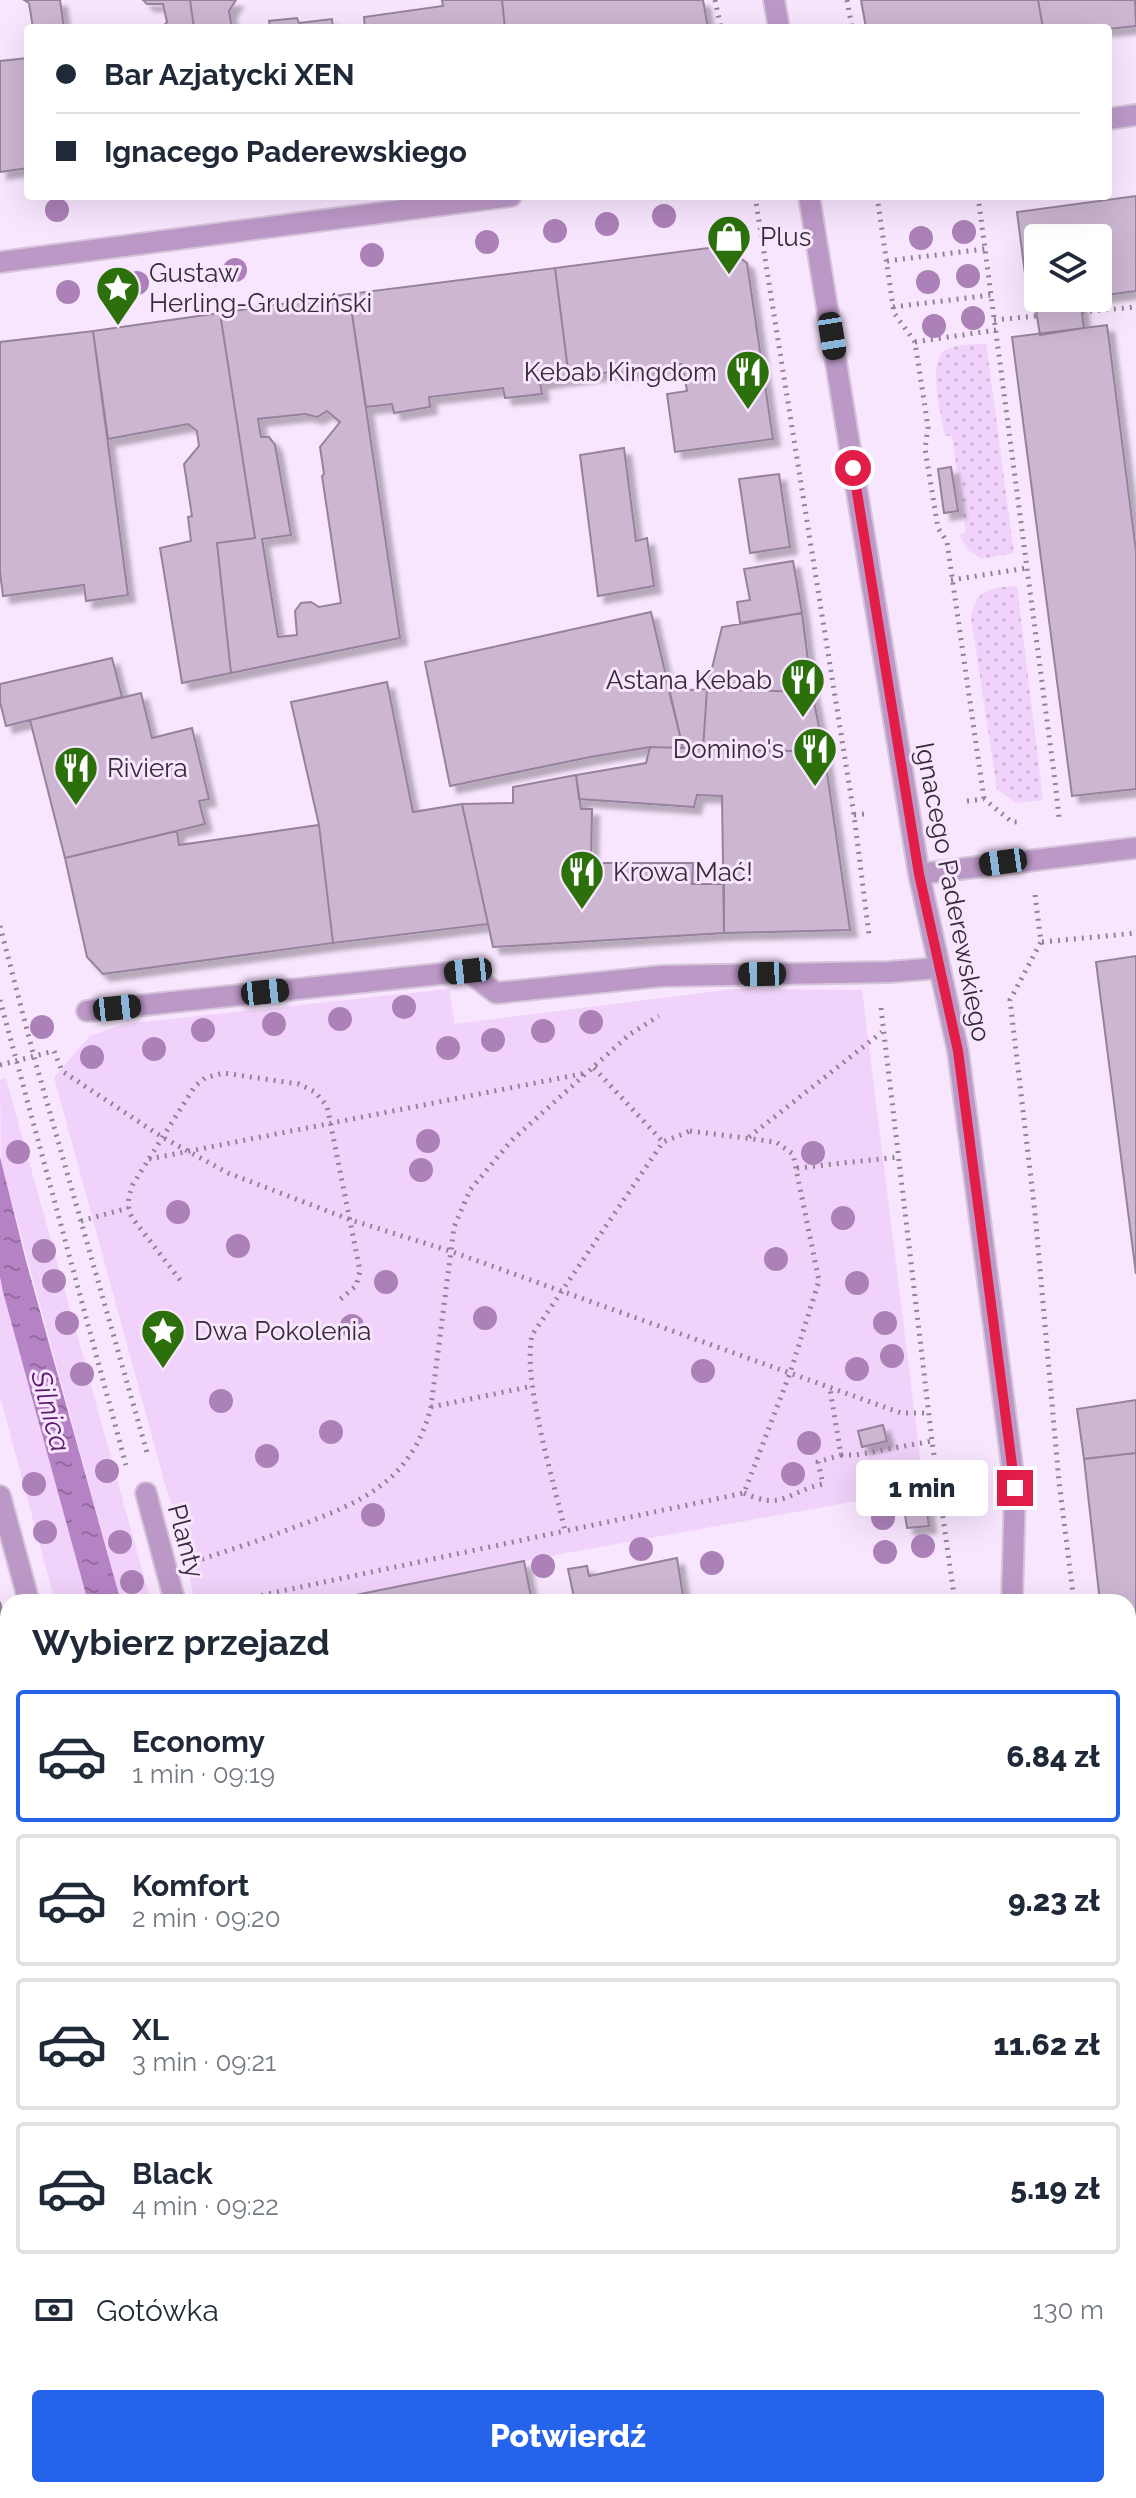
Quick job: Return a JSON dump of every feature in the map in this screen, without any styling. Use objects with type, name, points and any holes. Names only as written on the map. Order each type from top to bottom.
[{"type":"street","points":[[774,0],[778,24]]},
{"type":"street","points":[[1112,118],[1136,115]]},
{"type":"street","points":[[0,262],[480,200]]},
{"type":"street","name":"Ignacego Paderewskiego","points":[[810,200],[919,874],[958,1051],[1015,1488],[1012,1594]]},
{"type":"street","points":[[919,874],[1136,848]]},
{"type":"street","points":[[87,1011],[468,971],[496,993],[662,976],[874,973],[939,968]]},
{"type":"street","name":"Planty","points":[[146,1493],[173,1594]]},
{"type":"street","points":[[0,1496],[27,1594]]},
{"type":"path","points":[[715,0],[720,24]]},
{"type":"path","points":[[847,0],[851,24]]},
{"type":"path","points":[[756,200],[854,815],[954,1594]]},
{"type":"path","points":[[878,200],[894,313],[915,342],[928,427],[925,449],[938,528],[947,542],[984,799],[1012,822],[1027,821]]},
{"type":"path","points":[[979,200],[1059,817],[1043,819]]},
{"type":"path","points":[[886,261],[985,249]]},
{"type":"path","points":[[893,307],[991,295]]},
{"type":"path","points":[[1112,309],[1136,307]]},
{"type":"path","points":[[994,320],[1037,316]]},
{"type":"path","points":[[915,342],[996,330]]},
{"type":"path","points":[[951,580],[1027,568]]},
{"type":"path","points":[[967,801],[984,799]]},
{"type":"path","points":[[854,815],[865,814]]},
{"type":"path","points":[[1033,879],[1041,942],[1010,1000],[1073,1594]]},
{"type":"path","points":[[0,926],[34,1057],[153,1472],[146,1493],[130,1479],[0,1000]]},
{"type":"path","points":[[1041,942],[1136,933]]},
{"type":"path","points":[[166,1569],[240,1548],[358,1502],[402,1466],[424,1435],[431,1407],[450,1251],[461,1208],[485,1170],[511,1141],[630,1034],[666,1012]]},
{"type":"path","points":[[749,1137],[883,1031]]},
{"type":"path","points":[[1,1065],[54,1051],[62,1071],[162,1137],[228,1173],[351,1220],[450,1251],[901,1413],[929,1413]]},
{"type":"path","points":[[594,1068],[663,1142]]},
{"type":"path","points":[[180,1280],[128,1208],[133,1184],[195,1086],[205,1078],[223,1073],[308,1088],[322,1099],[332,1122],[360,1271],[356,1286],[337,1302]]},
{"type":"path","points":[[148,1159],[588,1073]]},
{"type":"path","points":[[565,1531],[533,1386],[529,1349],[532,1335],[663,1142],[690,1131],[776,1142],[793,1154],[819,1281],[790,1373],[744,1493]]},
{"type":"path","points":[[797,1168],[899,1157]]},
{"type":"path","points":[[81,1221],[128,1208]]},
{"type":"path","points":[[431,1407],[533,1386]]},
{"type":"path","points":[[830,1388],[841,1455]]},
{"type":"path","points":[[268,1594],[744,1493],[764,1503],[823,1484],[818,1462],[841,1455],[932,1441]]},
{"type":"shaded area","points":[[986,343],[1014,553],[981,559],[968,550],[959,535],[966,533],[952,436],[945,436],[936,376],[940,355],[947,349]]},
{"type":"shaded area","points":[[1017,586],[1043,800],[1016,803],[997,789],[971,617],[977,600],[986,591]]},
{"type":"shaded area","points":[[449,989],[455,1024],[734,989],[862,990],[924,1489],[566,1553],[361,1594],[193,1594],[178,1523],[54,1077],[90,1036],[124,1024]]},
{"type":"shaded area","points":[[6,1078],[149,1594],[119,1594],[1,1162],[0,1080]]},
{"type":"shaded area","points":[[0,1277],[86,1594],[53,1594],[0,1396]]},
{"type":"water","name":"Silnica","points":[[0,1157],[119,1594],[86,1594],[0,1277]]},
{"type":"building","points":[[24,0],[60,0],[63,24],[32,24],[29,3]]},
{"type":"building","points":[[143,0],[190,0],[193,24],[165,24],[163,4],[147,4]]},
{"type":"building","points":[[190,0],[236,0],[229,11],[231,24],[193,24]]},
{"type":"building","points":[[442,0],[502,0],[505,24],[365,24],[364,17],[443,6]]},
{"type":"building","points":[[502,0],[703,0],[707,24],[505,24]]},
{"type":"building","points":[[861,0],[1038,0],[1042,24],[865,24]]},
{"type":"building","points":[[1038,0],[1135,0],[1136,26],[1112,29],[1112,24],[1042,24]]},
{"type":"building","points":[[297,18],[299,23],[332,19],[333,24],[270,24],[269,21]]},
{"type":"building","points":[[24,58],[24,169],[0,172],[0,61]]},
{"type":"building","points":[[1136,196],[1136,291],[1112,294],[1112,224],[1024,224],[1024,266],[1017,212]]},
{"type":"building","points":[[724,246],[747,263],[773,439],[675,452],[667,394],[687,391],[682,364],[569,378],[555,268]]},
{"type":"building","points":[[555,268],[569,378],[540,382],[542,394],[505,398],[503,388],[429,397],[430,407],[394,413],[392,404],[366,407],[349,294]]},
{"type":"building","points":[[349,294],[400,638],[231,673],[217,543],[255,538],[220,313]],"holes":[[[327,411],[340,422],[320,447],[341,603],[319,607],[311,602],[301,603],[295,611],[297,635],[278,637],[262,539],[291,535],[275,445],[269,437],[261,437],[258,419],[305,414],[317,417]]]},
{"type":"building","points":[[1036,312],[1082,312],[1084,328],[1040,335]]},
{"type":"building","points":[[220,313],[255,538],[217,543],[231,673],[182,683],[160,548],[191,541],[188,517],[192,516],[184,464],[199,446],[197,431],[188,424],[108,439],[93,331]]},
{"type":"building","points":[[1107,325],[1136,551],[1136,789],[1072,796],[1012,337]]},
{"type":"building","points":[[93,331],[128,595],[86,601],[84,585],[3,596],[0,572],[0,342]]},
{"type":"building","points":[[624,448],[636,541],[647,538],[654,586],[598,596],[580,455]]},
{"type":"building","points":[[951,467],[958,511],[944,513],[938,469]]},
{"type":"building","points":[[779,474],[790,547],[750,553],[739,479]]},
{"type":"building","points":[[793,561],[802,613],[740,623],[737,602],[750,600],[744,569]]},
{"type":"building","points":[[651,612],[683,748],[650,747],[450,786],[425,662]]},
{"type":"building","points":[[802,613],[812,692],[707,689],[722,627]]},
{"type":"building","points":[[112,658],[122,697],[6,726],[0,702],[0,684]]},
{"type":"building","points":[[387,682],[413,812],[462,804],[488,924],[333,943],[319,825],[291,702]]},
{"type":"building","points":[[707,689],[703,749],[683,748],[669,691]]},
{"type":"building","points":[[707,689],[812,692],[824,752],[703,749]]},
{"type":"building","points":[[141,693],[152,738],[192,728],[209,799],[199,801],[205,824],[65,858],[30,720]]},
{"type":"building","points":[[650,747],[824,752],[850,930],[724,933],[722,796],[697,795],[694,807],[579,799],[576,775],[646,763]]},
{"type":"building","points":[[576,775],[581,809],[592,809],[591,863],[693,863],[692,884],[724,884],[724,933],[493,947],[462,804],[513,803],[513,787]]},
{"type":"building","points":[[319,825],[333,943],[103,974],[87,957],[65,858],[177,831],[179,845]]},
{"type":"building","points":[[1136,956],[1136,1274],[1096,962]]},
{"type":"building","points":[[1136,1400],[1136,1453],[1084,1459],[1077,1409]]},
{"type":"building","points":[[883,1425],[887,1441],[862,1447],[858,1431]]},
{"type":"building","points":[[1136,1453],[1136,1594],[1099,1594],[1084,1459]]},
{"type":"building","points":[[924,1490],[929,1526],[907,1528],[902,1494]]},
{"type":"building","points":[[677,1558],[683,1594],[573,1594],[568,1569],[587,1566],[589,1576]]},
{"type":"building","points":[[524,1561],[530,1594],[361,1594]]},
{"type":"place","name":"Plus","points":[[729,276]]},
{"type":"place","name":"Gustaw Herling-Grudziński","points":[[118,327]]},
{"type":"place","name":"Kebab Kingdom","points":[[748,411]]},
{"type":"place","name":"Astana Kebab","points":[[803,719]]},
{"type":"place","name":"Domino's","points":[[815,788]]},
{"type":"place","name":"Riviera","points":[[76,807]]},
{"type":"place","name":"Krowa Mać!","points":[[582,911]]},
{"type":"place","name":"Dwa Pokolenia","points":[[163,1370]]},
{"type":"route","points":[[853,468],[919,874],[958,1051],[1015,1488]]}]
